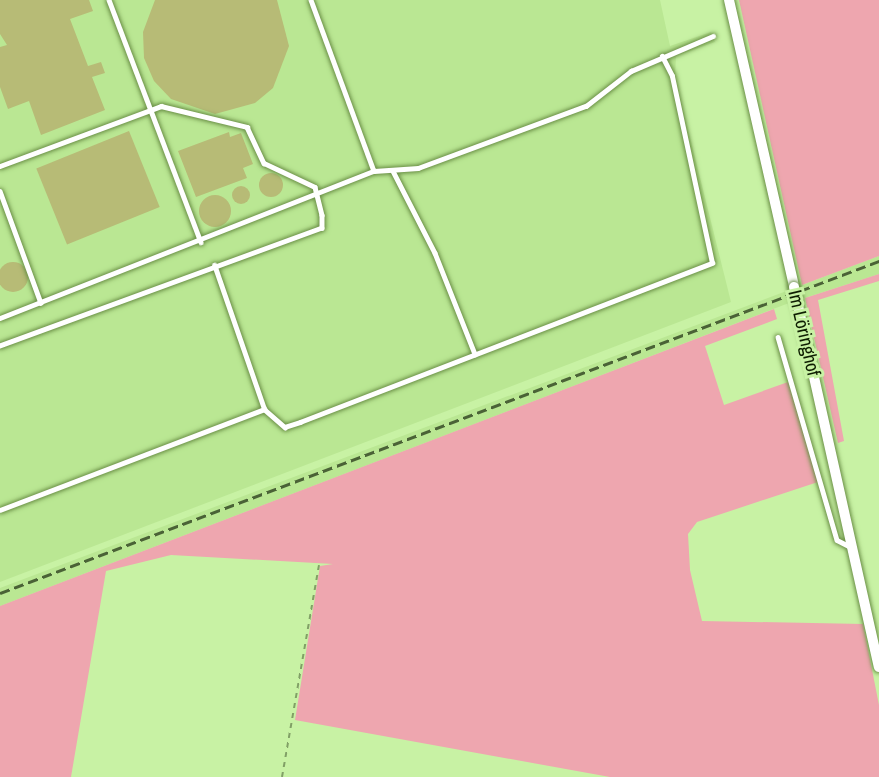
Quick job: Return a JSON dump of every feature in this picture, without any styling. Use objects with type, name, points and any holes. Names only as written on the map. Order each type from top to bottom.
[{"type":"street","name":"Im Löringhof","points":[[729,0],[879,667]]},
{"type":"lane","points":[[109,0],[201,242]]},
{"type":"lane","points":[[311,0],[374,172]]},
{"type":"lane","points":[[0,318],[319,196],[374,172],[418,168],[586,106],[662,56],[713,36]]},
{"type":"lane","points":[[214,265],[264,409],[285,427],[712,263],[672,76],[662,56]]},
{"type":"lane","points":[[0,166],[150,108],[247,127],[264,163],[315,187],[319,196],[322,228],[214,265],[0,346]]},
{"type":"lane","points":[[393,172],[435,253],[475,354]]},
{"type":"lane","points":[[0,191],[41,303]]},
{"type":"lane","points":[[778,337],[837,540],[852,547]]},
{"type":"lane","points":[[0,510],[264,409]]},
{"type":"path","points":[[282,777],[319,565]]},
{"type":"shaded area","points":[[0,0],[660,0],[670,46],[711,32],[715,42],[676,56],[675,77],[731,302],[0,582]]},
{"type":"shaded area","points":[[739,0],[879,0],[879,256],[802,285]]},
{"type":"shaded area","points":[[879,256],[879,274],[789,303],[0,606],[0,588]]},
{"type":"shaded area","points":[[879,274],[879,281],[818,300],[844,441],[838,443],[805,298]]},
{"type":"shaded area","points":[[774,309],[777,319],[705,346],[724,405],[788,382],[818,482],[697,522],[688,534],[690,570],[702,621],[863,624],[879,705],[879,777],[610,777],[295,720],[320,566],[333,564],[171,555],[106,571],[71,777],[0,777],[0,606]]},
{"type":"building","points":[[0,0],[89,0],[93,11],[70,19],[88,66],[101,62],[105,73],[92,77],[105,110],[41,135],[29,101],[8,109],[0,87],[0,47],[7,45],[0,34]]},
{"type":"building","points":[[155,0],[277,0],[289,46],[273,88],[255,103],[215,114],[171,99],[154,81],[144,58],[143,32]]},
{"type":"building","points":[[129,131],[160,207],[67,244],[36,168]]},
{"type":"building","points":[[229,132],[230,137],[241,133],[253,164],[243,168],[247,178],[196,197],[178,151]]},
{"type":"building","points":[[271,173],[282,180],[283,185],[276,196],[271,197],[260,190],[259,185],[266,174]]},
{"type":"building","points":[[241,186],[247,189],[250,195],[247,201],[241,204],[235,201],[232,195],[235,189]]},
{"type":"building","points":[[215,195],[226,200],[231,211],[226,222],[215,227],[204,222],[199,211],[204,200]]},
{"type":"building","points":[[13,262],[24,266],[28,277],[24,288],[13,292],[2,288],[-2,277],[2,266]]},
{"type":"railway","points":[[0,593],[879,261]]}]
